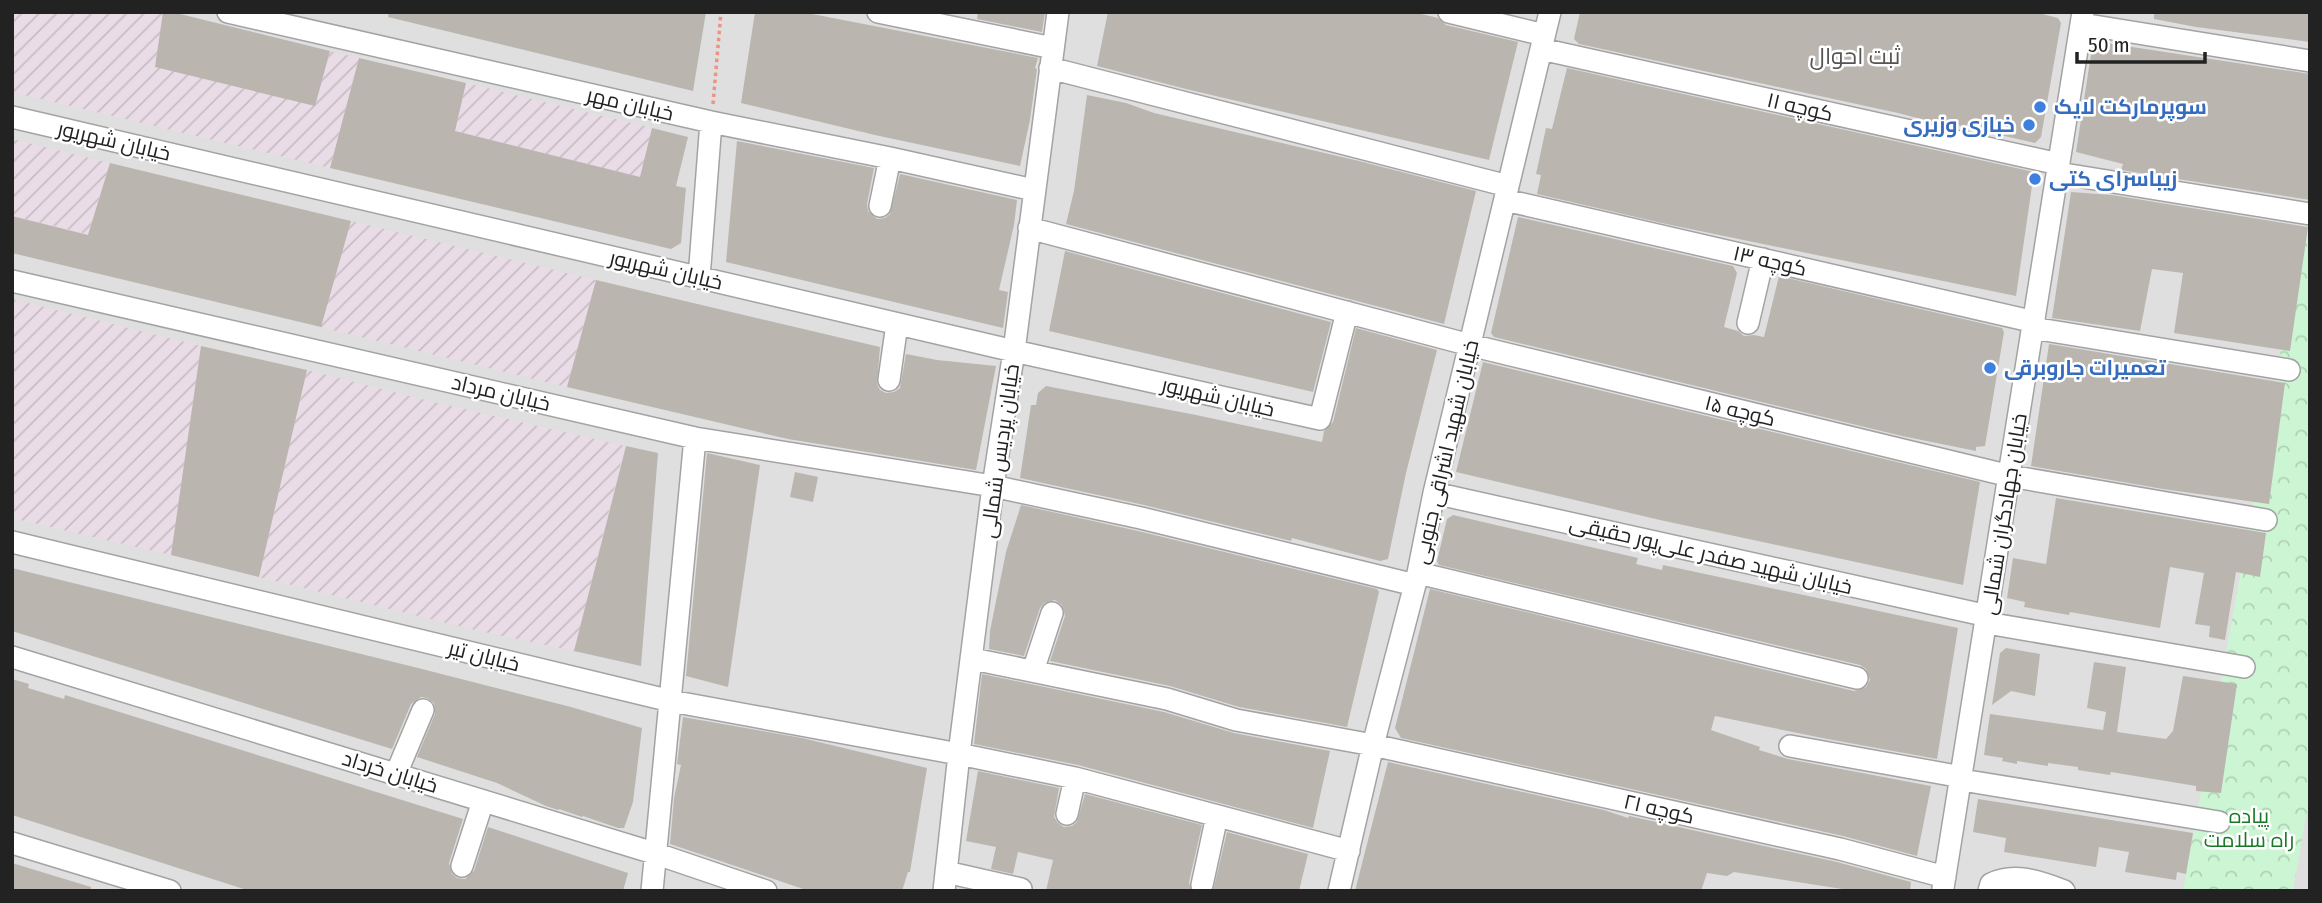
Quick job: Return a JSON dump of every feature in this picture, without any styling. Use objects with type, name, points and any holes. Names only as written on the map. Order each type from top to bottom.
[{"type":"street","name":"خیابان مهر","points":[[228,12],[711,122],[1034,190]]},
{"type":"street","name":"کوچه ۱۳","points":[[878,12],[1052,58],[1506,193],[1763,259],[2034,325],[2289,370]]},
{"type":"street","name":"خیابان پردیس شمالی","points":[[945,881],[993,486],[1014,351],[1058,12]]},
{"type":"street","name":"کوچه ۱۱","points":[[1449,12],[1543,42],[2059,169],[2310,214]]},
{"type":"street","name":"خیابان شهید اشراقی جنوبی","points":[[1339,891],[1550,12]]},
{"type":"street","points":[[2080,16],[2310,61]]},
{"type":"street","name":"خیابان جهادگران شمالی","points":[[1944,884],[2059,169],[2080,16]]},
{"type":"street","name":"خیابان شهریور","points":[[12,117],[897,324],[1320,419],[1347,312]]},
{"type":"street","points":[[699,278],[711,122]]},
{"type":"street","points":[[880,206],[890,158]]},
{"type":"street","name":"کوچه ۱۵","points":[[1028,228],[1470,345],[2010,476],[2266,520]]},
{"type":"street","points":[[1748,323],[1763,259]]},
{"type":"street","name":"خیابان مرداد","points":[[12,281],[695,438],[993,486],[1141,518],[1229,541],[1416,579],[1857,678]]},
{"type":"street","points":[[889,380],[897,324]]},
{"type":"street","points":[[652,891],[695,438]]},
{"type":"street","name":"خیابان شهید صفدر علی‌پور حقیقی","points":[[1434,493],[1987,620],[2244,667]]},
{"type":"street","name":"خیابان تیر","points":[[12,542],[671,701],[1074,778],[1349,851]]},
{"type":"street","points":[[1033,671],[1052,613]]},
{"type":"street","name":"خیابان خرداد","points":[[12,657],[657,854],[766,891]]},
{"type":"street","name":"کوچه ۲۱","points":[[972,659],[1167,699],[1236,719],[1373,745],[1840,849],[1944,884]]},
{"type":"street","points":[[396,774],[423,710]]},
{"type":"street","points":[[1790,746],[1962,779],[2219,822]]},
{"type":"street","points":[[1067,814],[1074,778]]},
{"type":"street","points":[[462,866],[483,801]]},
{"type":"street","points":[[1202,885],[1217,816]]},
{"type":"street","points":[[12,843],[170,891]]},
{"type":"street","points":[[1989,891],[1991,884],[2001,878],[2037,881],[2064,891]]},
{"type":"street","points":[[945,881],[1021,889]]},
{"type":"path","points":[[711,122],[721,12]]},
{"type":"shaded area","points":[[12,12],[2310,12],[2310,891],[12,891]]},
{"type":"shaded area","points":[[12,12],[163,12],[315,105],[330,51],[359,58],[330,168],[12,92]]},
{"type":"shaded area","points":[[466,83],[652,128],[640,177],[455,131]]},
{"type":"shaded area","points":[[12,139],[110,163],[88,234],[12,216]]},
{"type":"shaded area","points":[[351,221],[596,280],[567,387],[320,327]]},
{"type":"shaded area","points":[[12,299],[201,346],[171,555],[12,518]]},
{"type":"shaded area","points":[[307,370],[625,446],[574,651],[475,630],[259,577]]},
{"type":"green space","name":"پیاده راه سلامت","points":[[2310,188],[2310,794],[2293,891],[2183,891]]},
{"type":"building","points":[[163,12],[330,51],[315,106],[155,67]]},
{"type":"building","points":[[389,12],[706,12],[693,91],[388,17]]},
{"type":"building","points":[[755,12],[802,12],[1038,58],[1030,120],[1020,166],[741,103]]},
{"type":"building","points":[[978,12],[1045,12],[1042,32],[977,19]]},
{"type":"building","points":[[1108,12],[1413,12],[1438,18],[1446,25],[1518,42],[1489,160],[1097,66]]},
{"type":"building","points":[[1580,12],[2034,12],[2058,18],[2061,23],[2041,137],[2035,143],[1956,125],[1955,128],[1898,113],[1579,44],[1574,39]]},
{"type":"building","points":[[2154,12],[2310,12],[2310,42],[2154,19]]},
{"type":"building","points":[[2093,41],[2310,74],[2310,200],[2121,170],[2123,164],[2076,152]]},
{"type":"building","points":[[359,58],[466,83],[455,131],[640,177],[652,128],[688,137],[676,186],[686,188],[681,243],[671,249],[330,168]]},
{"type":"building","points":[[1567,68],[2034,172],[2016,296],[1666,224],[1537,194],[1541,175],[1536,174],[1546,128],[1552,129]]},
{"type":"building","points":[[1087,95],[1476,191],[1444,324],[1066,224],[1074,191]]},
{"type":"building","points":[[737,141],[874,168],[867,204],[868,211],[877,219],[890,214],[900,174],[1017,200],[999,290],[1008,292],[1003,328],[726,262]]},
{"type":"building","points":[[110,163],[351,221],[321,327],[12,253],[12,216],[88,235]]},
{"type":"building","points":[[2071,192],[2112,195],[2308,227],[2290,351],[2174,333],[2183,273],[2152,269],[2140,331],[2052,318]]},
{"type":"building","points":[[1518,217],[1733,266],[1737,273],[1724,327],[1744,336],[1764,337],[1779,276],[2002,328],[2004,332],[1985,446],[1976,447],[1976,451],[1902,436],[1494,337],[1491,333]]},
{"type":"building","points":[[1065,251],[1331,322],[1313,392],[1049,331]]},
{"type":"building","points":[[596,280],[880,347],[877,384],[880,390],[886,393],[900,388],[906,354],[996,366],[976,470],[788,439],[567,387]]},
{"type":"building","points":[[1356,328],[1437,350],[1406,473],[1388,559],[1380,561],[1292,538],[1291,541],[1020,478],[1031,405],[1036,405],[1038,393],[1046,386],[1322,442],[1324,431],[1333,422]]},
{"type":"building","points":[[2049,344],[2285,383],[2269,504],[2031,466]]},
{"type":"building","points":[[201,346],[307,370],[259,577],[171,555]]},
{"type":"building","points":[[1483,362],[1980,482],[1963,585],[1660,520],[1456,472]]},
{"type":"building","points":[[626,446],[658,453],[641,666],[574,651]]},
{"type":"building","points":[[707,453],[760,465],[728,687],[686,676]]},
{"type":"building","points":[[795,472],[818,477],[813,502],[790,497]]},
{"type":"building","points":[[2056,498],[2266,533],[2260,577],[2236,572],[2225,640],[2209,637],[2210,626],[2195,624],[2204,573],[2170,567],[2160,628],[2024,607],[2025,602],[2007,598],[2013,558],[2046,564]]},
{"type":"building","points":[[1021,505],[1377,589],[1379,592],[1347,727],[1239,707],[1170,686],[1050,661],[1065,616],[1062,605],[1055,600],[1044,603],[1040,608],[1024,656],[989,649],[990,631],[1006,552]]},
{"type":"building","points":[[1453,515],[1638,558],[1636,564],[1662,570],[1663,565],[1958,628],[1937,759],[1715,716],[1711,730],[1788,759],[1931,786],[1917,856],[1843,836],[1401,738],[1395,728],[1430,589],[1854,691],[1866,687],[1870,680],[1866,669],[1860,665],[1439,565],[1437,561],[1447,519]]},
{"type":"building","points":[[12,568],[418,668],[642,728],[633,802],[624,828],[546,806],[497,783],[417,757],[435,714],[434,703],[427,698],[421,697],[411,704],[392,749],[12,631]]},
{"type":"building","points":[[2006,648],[2040,654],[2035,696],[2011,691],[1992,705],[2000,653]]},
{"type":"building","points":[[2094,662],[2126,667],[2117,732],[2166,739],[2173,731],[2183,676],[2237,684],[2221,793],[2196,791],[2196,786],[2111,772],[2110,775],[2078,770],[2078,767],[2017,761],[2017,764],[2002,761],[2003,758],[1984,755],[1990,714],[2103,730],[2106,712],[2087,708]]},
{"type":"building","points":[[982,674],[1164,712],[1234,733],[1330,751],[1313,828],[1078,765],[974,744]]},
{"type":"building","points":[[12,679],[29,684],[28,688],[64,699],[65,695],[463,819],[449,863],[452,874],[457,878],[465,879],[474,871],[488,827],[628,873],[623,891],[250,891],[12,815]]},
{"type":"building","points":[[683,717],[802,738],[927,768],[910,872],[902,891],[809,891],[670,844],[674,798],[681,765],[677,764]]},
{"type":"building","points":[[1388,762],[1604,810],[1628,818],[1629,816],[1837,862],[1911,882],[1910,891],[1855,891],[1734,872],[1727,876],[1707,873],[1701,891],[1355,891]]},
{"type":"building","points":[[978,771],[1059,788],[1054,817],[1064,827],[1077,822],[1085,794],[1202,825],[1189,882],[1191,891],[1046,891],[1053,860],[1018,852],[1013,874],[991,869],[996,847],[966,841]]},
{"type":"building","points":[[1978,799],[2193,833],[2186,874],[2177,872],[2176,880],[2125,872],[2129,852],[2099,847],[2096,867],[2004,852],[2006,838],[1973,832]]},
{"type":"building","points":[[1227,832],[1308,854],[1299,891],[1213,891]]},
{"type":"building","points":[[12,863],[91,887],[91,891],[12,891]]},
{"type":"place","name":"سوپرمارکت لایک","points":[[2040,107]]},
{"type":"place","name":"خبازی وزیری","points":[[2029,125]]},
{"type":"place","name":"زیباسرای کتی","points":[[2035,179]]},
{"type":"place","name":"تعمیرات جاروبرقی","points":[[1990,368]]},
{"type":"district","name":"ثبت احوال","points":[[1855,56]]}]
